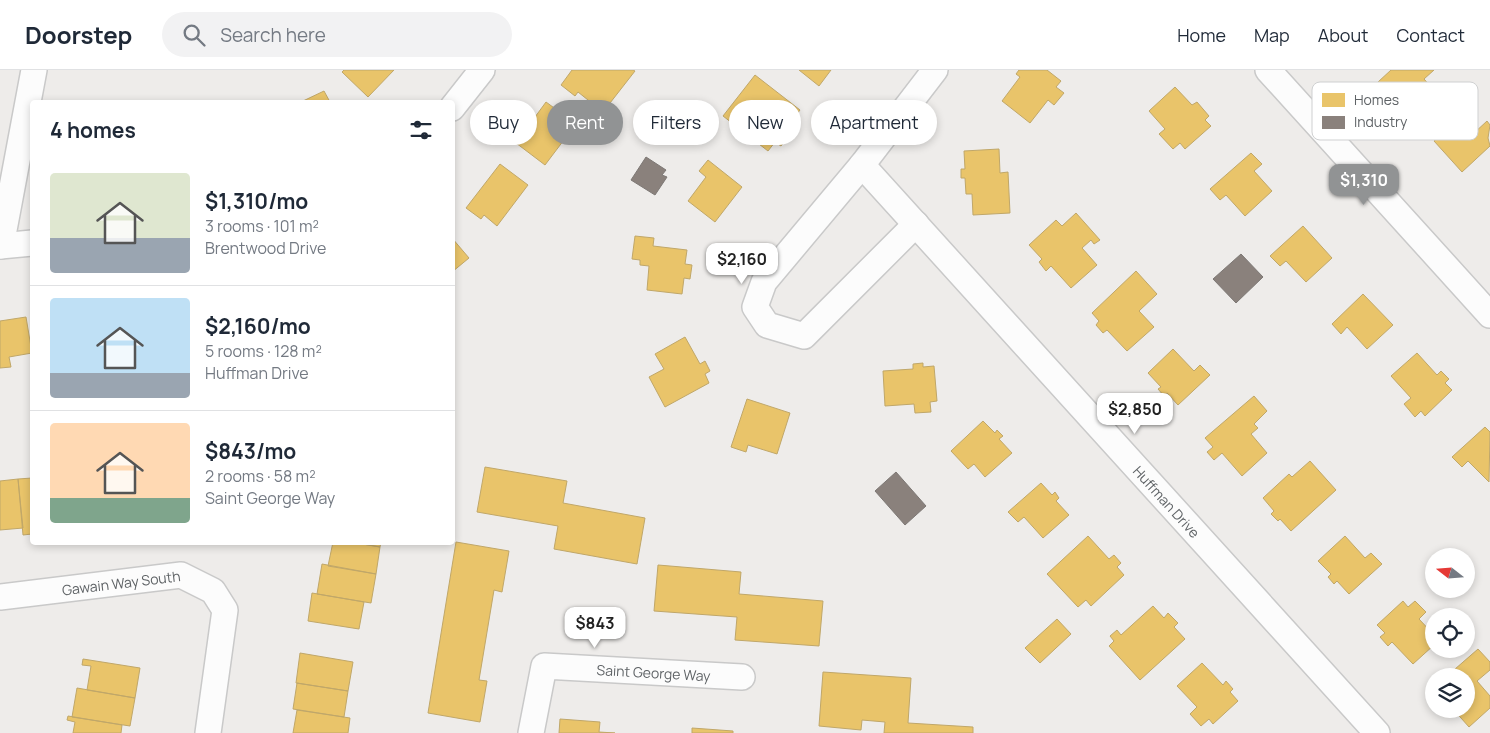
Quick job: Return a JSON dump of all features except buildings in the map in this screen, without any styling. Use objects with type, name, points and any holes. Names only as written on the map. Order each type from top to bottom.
[{"type":"street","points":[[30,243],[1,246],[34,70]]},
{"type":"street","points":[[455,104],[482,70]]},
{"type":"street","points":[[916,224],[804,336],[767,326],[755,307],[764,282],[862,164],[935,70]]},
{"type":"street","points":[[1268,70],[1312,119]]},
{"type":"street","points":[[1331,140],[1490,315]]},
{"type":"street","name":"Huffman Drive","points":[[862,164],[1377,733]]},
{"type":"street","name":"Gawain Way South","points":[[0,597],[181,575],[213,591],[225,610],[208,733]]},
{"type":"street","name":"Saint George Way","points":[[532,733],[544,666],[742,677]]}]
